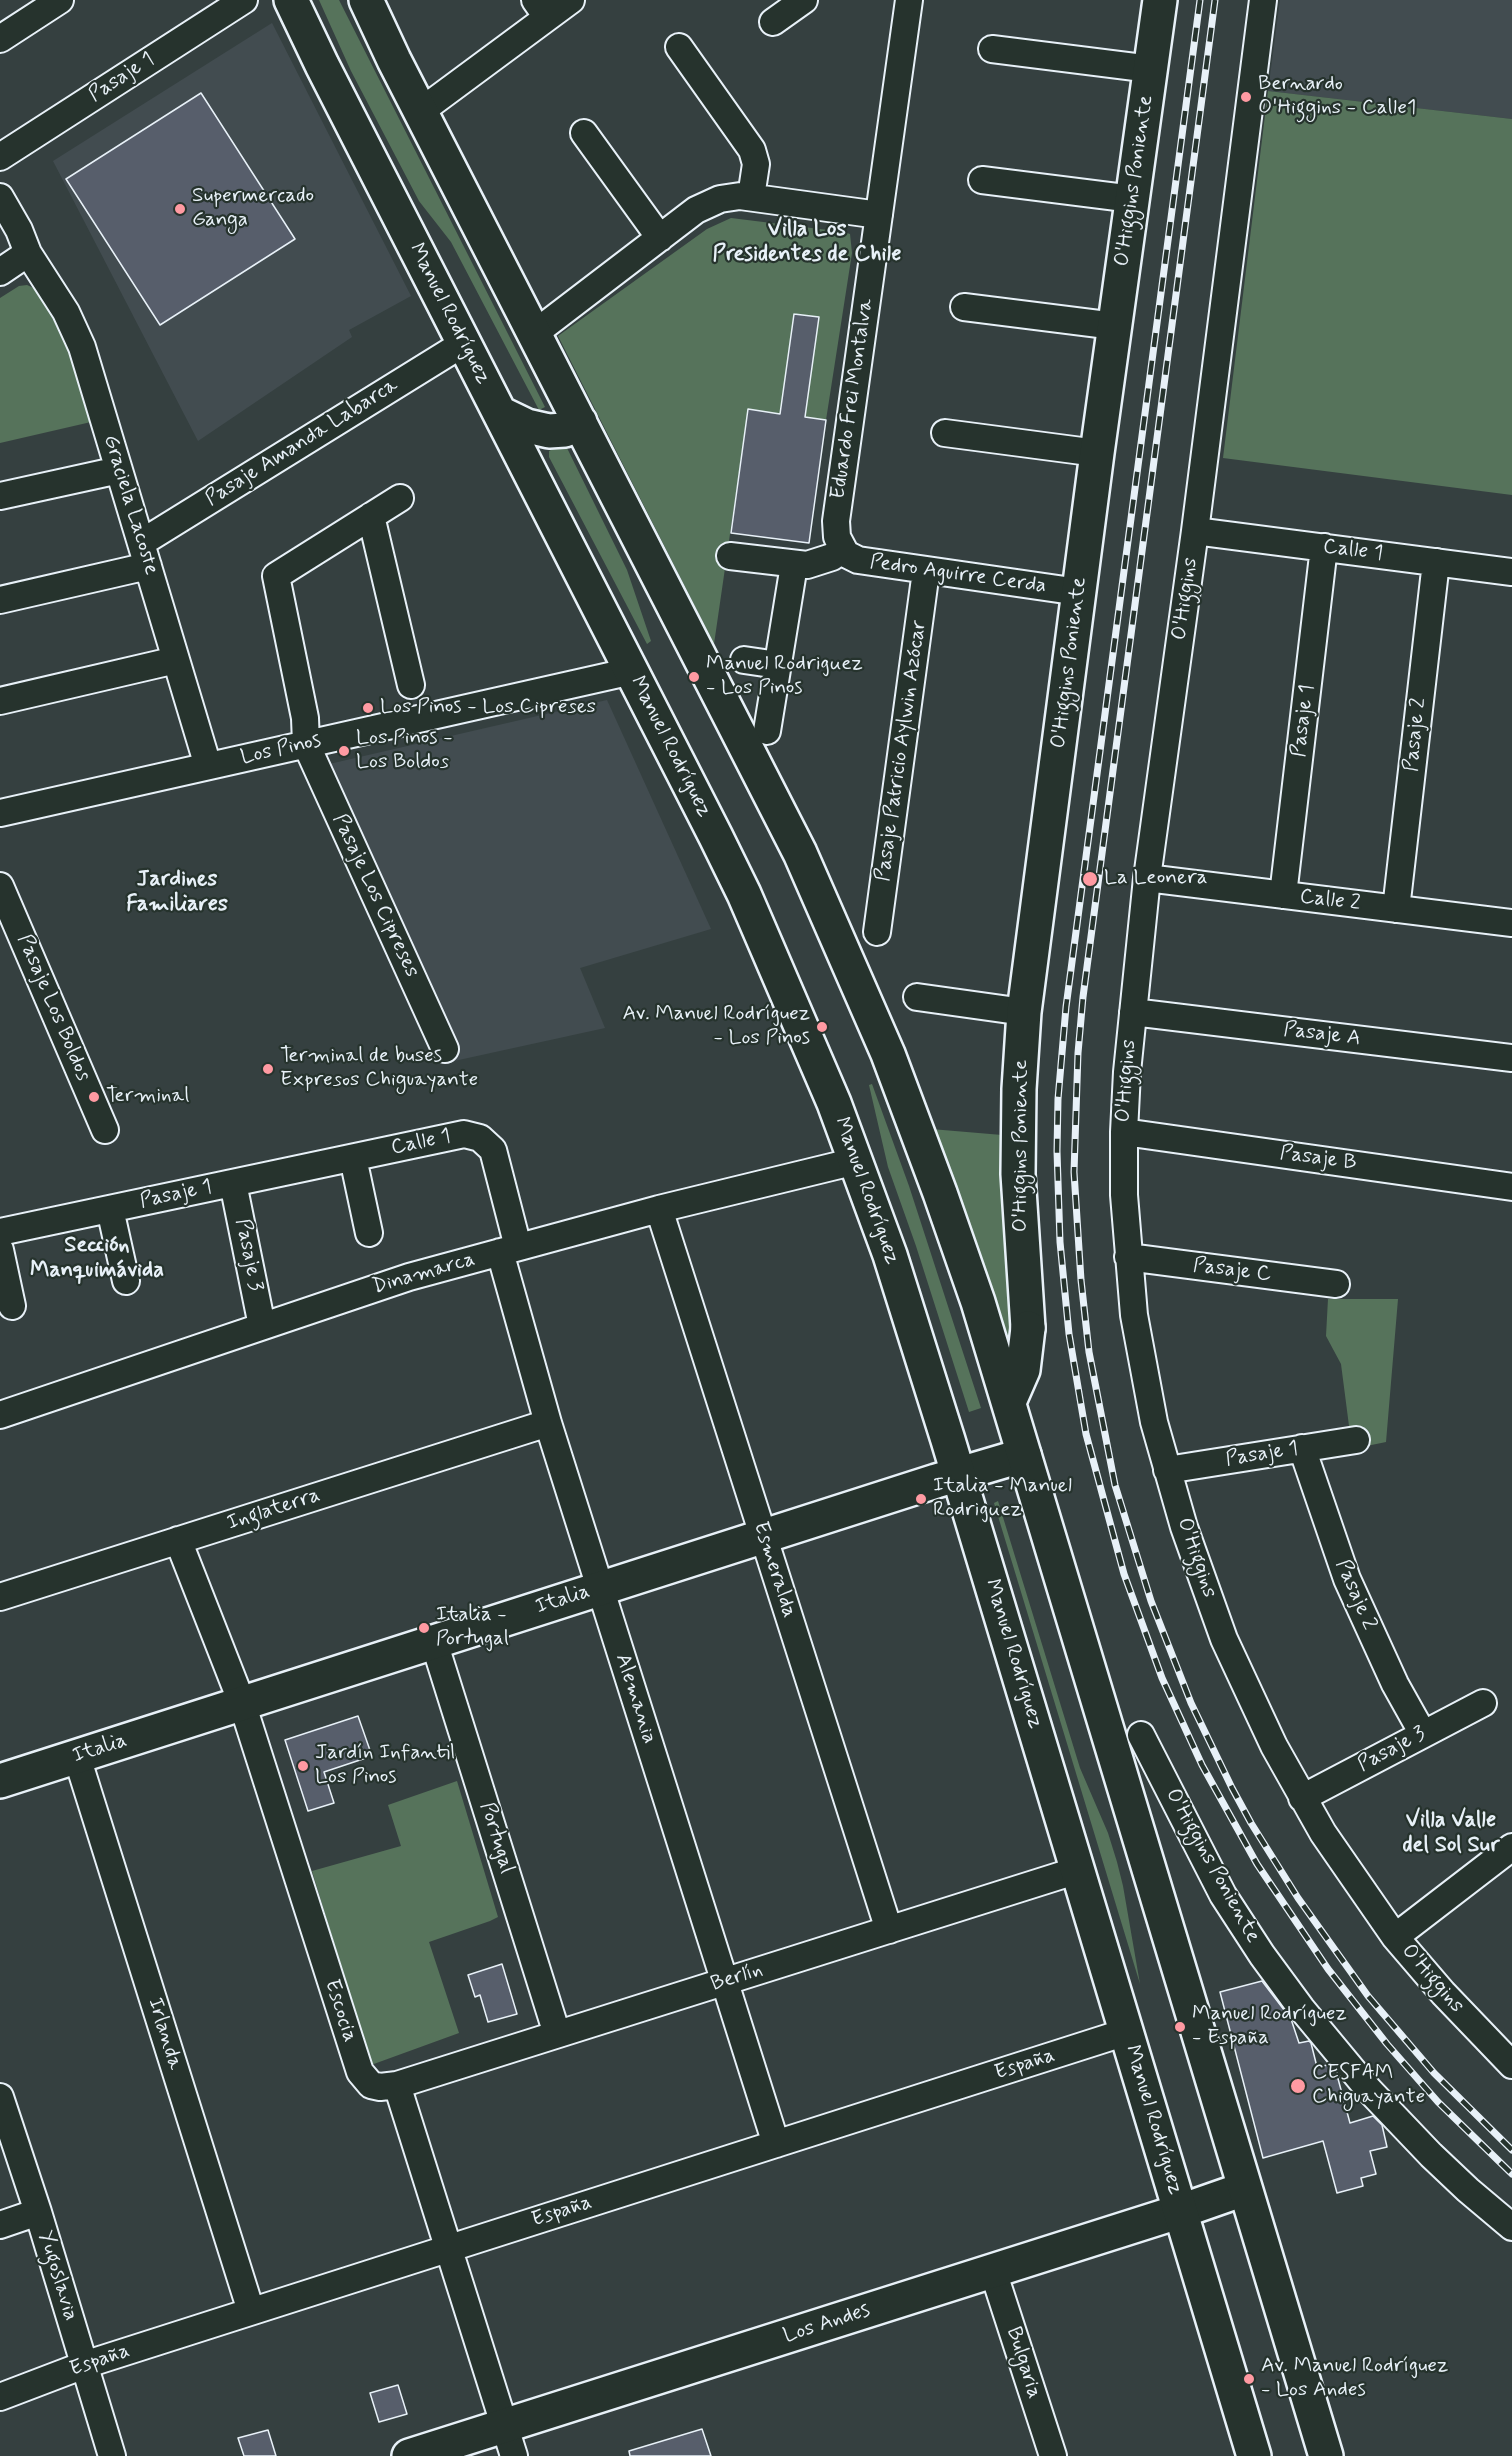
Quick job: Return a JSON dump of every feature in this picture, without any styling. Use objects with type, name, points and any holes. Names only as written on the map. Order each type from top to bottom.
[{"type":"main road","name":"Manuel Rodríguez","points":[[291,0],[744,894],[856,1161],[908,1310],[1126,2032],[1192,2207],[1254,2456]]},
{"type":"main road","points":[[366,0],[790,834],[836,932],[888,1054],[978,1302],[1326,2456]]},
{"type":"main road","name":"O'Higgins Poniente","points":[[1009,1402],[1023,1370],[1028,1328],[1018,1174],[1019,1089],[1024,1012],[1097,453],[1160,0]]},
{"type":"main road","points":[[500,413],[527,426],[549,431],[565,430],[580,422]]},
{"type":"main road","name":"Italia","points":[[0,1781],[763,1536],[1024,1455]]},
{"type":"main road","name":"Los Andes","points":[[409,2456],[509,2441],[993,2271],[1244,2189]]},
{"type":"street","points":[[0,39],[60,0]]},
{"type":"street","name":"Pasaje 1","points":[[0,157],[244,0]]},
{"type":"street","points":[[421,111],[541,9],[571,0]]},
{"type":"street","points":[[773,22],[804,0]]},
{"type":"street","name":"Eduardo Frei Montalva","points":[[842,549],[837,537],[836,521],[909,0]]},
{"type":"street","name":"O'Higgins","points":[[1263,0],[1195,531],[1147,878],[1133,1012],[1124,1132],[1124,1195],[1134,1315],[1143,1372],[1167,1470],[1188,1538],[1224,1639],[1268,1735],[1302,1798],[1345,1867],[1395,1936],[1443,1993],[1512,2065]]},
{"type":"street","points":[[679,47],[752,150],[756,164],[751,197]]},
{"type":"street","points":[[992,49],[1151,69]]},
{"type":"street","points":[[584,133],[660,238]]},
{"type":"street","points":[[982,180],[1133,199]]},
{"type":"street","points":[[535,333],[707,204],[730,196],[879,215]]},
{"type":"street","name":"Graciela Lacoste","points":[[0,197],[19,230],[28,253],[75,330],[208,766]]},
{"type":"street","points":[[0,272],[28,253]]},
{"type":"street","points":[[964,307],[1115,326]]},
{"type":"street","name":"Pasaje Amanda Labarca","points":[[0,600],[145,555],[464,343]]},
{"type":"street","points":[[945,433],[1097,453]]},
{"type":"street","points":[[0,496],[119,470]]},
{"type":"street","points":[[306,744],[305,718],[276,576],[400,498]]},
{"type":"street","points":[[371,516],[411,685]]},
{"type":"street","name":"Calle 1","points":[[1195,531],[1512,572]]},
{"type":"street","name":"Pasaje 1","points":[[1283,895],[1324,548]]},
{"type":"street","points":[[730,556],[807,565],[820,562],[842,549]]},
{"type":"street","name":"Pedro Aguirre Cerda","points":[[842,549],[858,561],[1079,592]]},
{"type":"street","name":"Pasaje 2","points":[[1396,909],[1436,562]]},
{"type":"street","points":[[767,730],[794,565]]},
{"type":"street","name":"Pasaje Patricio Aylwin Azócar","points":[[877,932],[926,571]]},
{"type":"street","points":[[0,701],[176,660]]},
{"type":"street","points":[[744,660],[778,665]]},
{"type":"street","name":"Los Pinos","points":[[0,813],[632,671]]},
{"type":"street","name":"Pasaje Los Cipreses","points":[[306,744],[445,1049]]},
{"type":"street","name":"Calle 2","points":[[1147,878],[1512,922]]},
{"type":"street","name":"Pasaje Los Boldos","points":[[0,886],[105,1130]]},
{"type":"street","points":[[917,997],[1024,1012]]},
{"type":"street","name":"Pasaje A","points":[[1133,1012],[1512,1058]]},
{"type":"street","name":"Pasaje B","points":[[1124,1132],[1512,1187]]},
{"type":"street","name":"Calle 1","points":[[353,1158],[456,1135],[472,1134],[480,1138],[493,1150],[509,1250]]},
{"type":"street","points":[[353,1158],[369,1233]]},
{"type":"street","name":"Pasaje 1","points":[[0,1232],[353,1158]]},
{"type":"street","name":"Dinamarca","points":[[0,1415],[410,1277],[659,1209],[856,1161]]},
{"type":"street","name":"Pasaje 3","points":[[234,1183],[262,1326]]},
{"type":"street","points":[[110,1209],[126,1281]]},
{"type":"street","name":"Esmeralda","points":[[659,1209],[889,1930]]},
{"type":"street","points":[[0,1250],[12,1306]]},
{"type":"street","name":"Alemania","points":[[509,1250],[548,1423],[776,2144]]},
{"type":"street","name":"Pasaje C","points":[[1128,1257],[1336,1284]]},
{"type":"street","name":"Inglaterra","points":[[0,1597],[548,1423]]},
{"type":"street","name":"Pasaje 1","points":[[1167,1470],[1356,1440]]},
{"type":"street","name":"Pasaje 2","points":[[1302,1448],[1347,1579],[1395,1684],[1423,1734]]},
{"type":"street","name":"Escocia","points":[[178,1540],[242,1703],[360,2072],[371,2085],[380,2087],[397,2085]]},
{"type":"street","name":"Portugal","points":[[434,1642],[557,2034]]},
{"type":"street","name":"Pasaje 3","points":[[1302,1798],[1483,1703]]},
{"type":"street","name":"O'Higgins Poniente","points":[[1141,1735],[1223,1895],[1300,2008],[1356,2075],[1431,2155],[1512,2227]]},
{"type":"street","name":"Irlanda","points":[[77,1757],[251,2311]]},
{"type":"street","points":[[1395,1936],[1510,1851]]},
{"type":"street","name":"Berlín","points":[[397,2085],[1078,1870]]},
{"type":"street","name":"España","points":[[0,2397],[84,2365],[1126,2032]]},
{"type":"street","points":[[397,2085],[509,2441]]},
{"type":"street","name":"Yugoslavia","points":[[0,2097],[9,2155],[38,2212],[112,2456]]},
{"type":"street","points":[[0,2225],[38,2212]]},
{"type":"street","name":"Bulgaria","points":[[993,2271],[1053,2456]]},
{"type":"shaded area","points":[[1280,0],[1512,0],[1512,119],[1268,91]]},
{"type":"shaded area","points":[[272,23],[411,296],[349,330],[352,337],[198,441],[53,161]]},
{"type":"shaded area","points":[[607,700],[711,929],[580,968],[605,1028],[454,1061],[325,765]]},
{"type":"green space","points":[[319,0],[339,0],[545,407],[539,410],[451,242],[419,201],[351,71]]},
{"type":"green space","points":[[1268,91],[1512,119],[1512,495],[1223,458]]},
{"type":"green space","points":[[731,218],[844,232],[850,234],[852,253],[826,420],[748,410],[714,644],[558,336],[707,229]]},
{"type":"green space","points":[[27,285],[36,289],[68,345],[91,422],[0,443],[0,298],[19,286]]},
{"type":"green space","points":[[561,445],[567,448],[627,570],[651,641],[647,644],[549,457],[549,451]]},
{"type":"green space","points":[[872,1084],[909,1186],[981,1408],[969,1412],[888,1167],[869,1085]]},
{"type":"green space","points":[[931,1129],[1002,1135],[1017,1372]]},
{"type":"green space","points":[[1328,1299],[1398,1299],[1386,1442],[1352,1449],[1341,1364],[1326,1336]]},
{"type":"green space","points":[[998,1501],[1080,1768],[1108,1833],[1117,1862],[1140,1984],[994,1503]]},
{"type":"green space","points":[[457,1781],[498,1917],[429,1942],[459,2033],[371,2065],[312,1871],[401,1846],[388,1805]]},
{"type":"building","name":"Supermercado Ganga","points":[[201,93],[295,239],[160,325],[66,179]]},
{"type":"building","points":[[794,314],[819,317],[805,417],[826,420],[809,543],[731,533],[748,409],[780,414]]},
{"type":"building","points":[[358,1716],[372,1756],[324,1772],[334,1803],[308,1811],[285,1740]]},
{"type":"building","points":[[502,1964],[517,2014],[488,2022],[480,1995],[475,1997],[468,1975]]},
{"type":"building","name":"CESFAM Chiguayante","points":[[1262,1981],[1291,2019],[1299,2043],[1309,2041],[1311,2043],[1317,2067],[1328,2065],[1337,2075],[1350,2123],[1373,2116],[1382,2125],[1387,2147],[1370,2151],[1376,2174],[1361,2178],[1363,2186],[1337,2193],[1323,2141],[1263,2158],[1220,1992]]},
{"type":"building","points":[[398,2385],[407,2414],[379,2422],[370,2393]]},
{"type":"building","points":[[702,2429],[711,2456],[630,2456],[629,2451]]},
{"type":"building","points":[[268,2430],[276,2456],[244,2456],[238,2438]]},
{"type":"railway","points":[[1200,0],[1066,1007],[1058,1099],[1057,1151],[1060,1242],[1069,1334],[1086,1434],[1124,1574],[1162,1678],[1202,1765],[1257,1864],[1328,1969],[1387,2044],[1438,2102],[1512,2174]]},
{"type":"railway","points":[[1215,0],[1083,997],[1078,1053],[1074,1172],[1081,1280],[1089,1352],[1115,1485],[1151,1601],[1191,1703],[1232,1788],[1298,1898],[1368,1996],[1434,2073],[1512,2150]]},
{"type":"place","name":"Bernardo O'Higgins - Calle1","points":[[1246,97]]},
{"type":"place","name":"Supermercado Ganga","points":[[180,209]]},
{"type":"place","name":"Manuel Rodriguez - Los Pinos","points":[[694,677]]},
{"type":"place","name":"Los Pinos - Los Cipreses","points":[[368,708]]},
{"type":"place","name":"Los Pinos - Los Boldos","points":[[344,751]]},
{"type":"place","name":"La Leonera","points":[[1090,879]]},
{"type":"place","name":"Av. Manuel Rodríguez - Los Pinos","points":[[822,1027]]},
{"type":"place","name":"Terminal de buses Expresos Chiguayante","points":[[268,1069]]},
{"type":"place","name":"Terminal","points":[[94,1097]]},
{"type":"place","name":"Italia - Manuel Rodriguez","points":[[921,1499]]},
{"type":"place","name":"Italia - Portugal","points":[[424,1628]]},
{"type":"place","name":"Jardín Infantil Los Pinos","points":[[303,1766]]},
{"type":"place","name":"Manuel Rodríguez - España","points":[[1180,2027]]},
{"type":"place","name":"CESFAM Chiguayante","points":[[1298,2086]]},
{"type":"place","name":"Av. Manuel Rodríguez - Los Andes","points":[[1249,2379]]},
{"type":"district","name":"Villa Los Presidentes de Chile","points":[[807,242]]},
{"type":"district","name":"Jardines Familiares","points":[[177,892]]},
{"type":"district","name":"Sección Manquimávida","points":[[97,1258]]},
{"type":"district","name":"Villa Valle del Sol Sur","points":[[1451,1834]]}]
